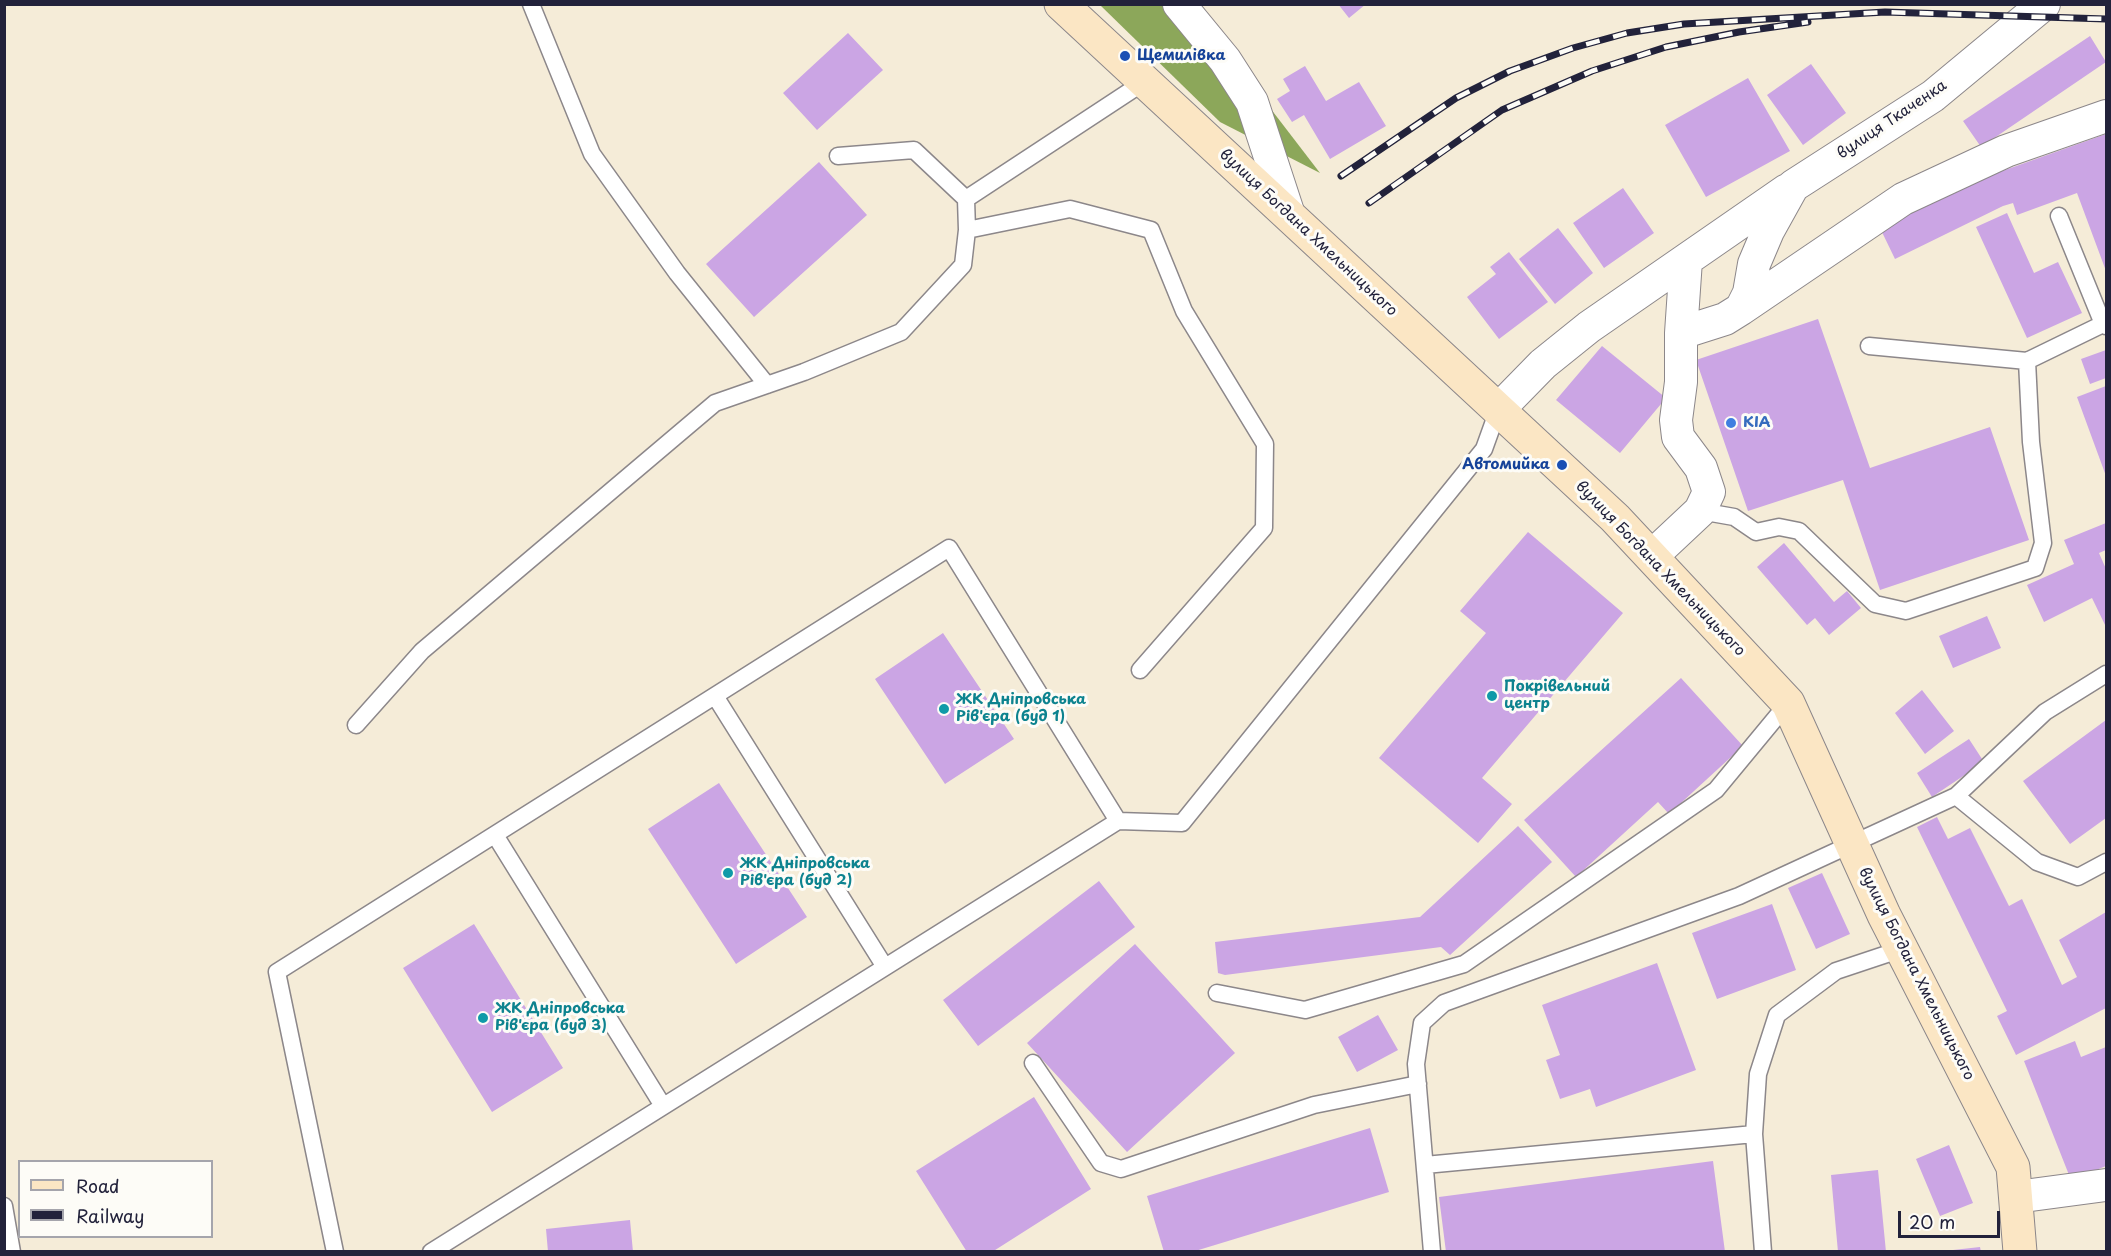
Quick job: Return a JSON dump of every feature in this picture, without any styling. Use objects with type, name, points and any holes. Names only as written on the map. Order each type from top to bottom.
[{"type":"main road","name":"вулиця Богдана Хмельницького","points":[[1061,4],[1652,556],[1788,702],[1851,843],[1902,949],[2013,1167],[2020,1251]]},
{"type":"street","points":[[1179,4],[1225,60],[1252,102],[1289,216]]},
{"type":"street","name":"вулиця Ткаченка","points":[[1498,410],[1562,350],[1793,186],[1933,96],[2044,4]]},
{"type":"street","points":[[1681,333],[1725,319],[1902,199],[2006,151],[2106,116]]},
{"type":"street","name":"вулиця Ткаченка","points":[[1741,309],[1749,293],[1754,264],[1768,231],[1793,186]]},
{"type":"street","points":[[1652,556],[1700,511],[1709,492],[1701,468],[1678,437],[1676,420],[1681,382],[1681,333],[1686,260]]},
{"type":"street","points":[[2016,1197],[2106,1185]]},
{"type":"lane","points":[[531,4],[592,154],[678,273],[767,385]]},
{"type":"lane","points":[[966,200],[1144,82]]},
{"type":"lane","points":[[356,725],[422,651],[715,403],[901,332],[963,265],[967,230],[966,200],[914,150],[838,156]]},
{"type":"lane","points":[[967,230],[1070,209],[1151,230],[1184,311],[1265,444],[1264,528],[1140,670]]},
{"type":"lane","points":[[1869,346],[2027,361],[2105,325],[2060,216]]},
{"type":"lane","points":[[1700,511],[1734,516],[1756,532],[1779,527],[1799,531],[1875,604],[1906,611],[2035,568],[2043,543],[2031,442],[2027,361]]},
{"type":"lane","points":[[430,1251],[1118,821],[1182,823],[1484,449],[1498,410]]},
{"type":"lane","points":[[335,1251],[277,972],[949,548],[1118,821]]},
{"type":"lane","points":[[1432,1251],[1416,1065],[1422,1023],[1444,1003],[1739,896],[1956,796],[2045,712],[2106,674]]},
{"type":"lane","points":[[715,696],[885,967]]},
{"type":"lane","points":[[1216,993],[1305,1010],[1464,964],[1716,790],[1788,702]]},
{"type":"lane","points":[[1956,796],[2037,862],[2078,877],[2106,862]]},
{"type":"lane","points":[[495,835],[663,1106]]},
{"type":"lane","points":[[1763,1251],[1755,1134],[1758,1074],[1777,1015],[1836,971],[1902,949]]},
{"type":"lane","points":[[1033,1063],[1101,1163],[1121,1169],[1314,1104],[1418,1084]]},
{"type":"lane","points":[[1425,1165],[1755,1134]]},
{"type":"lane","points":[[4,1206],[12,1251]]},
{"type":"green space","points":[[1100,5],[1191,5],[1320,173],[1220,122]]},
{"type":"building","points":[[1338,4],[1366,4],[1349,18]]},
{"type":"building","points":[[848,33],[883,70],[817,130],[783,93]]},
{"type":"building","points":[[2090,36],[2106,62],[1981,147],[1963,121]]},
{"type":"building","points":[[1811,64],[1846,113],[1803,145],[1767,95]]},
{"type":"building","points":[[1305,66],[1326,101],[1359,82],[1386,126],[1330,159],[1304,115],[1292,122],[1277,99],[1290,91],[1283,79]]},
{"type":"building","points":[[1748,78],[1790,151],[1706,197],[1665,125]]},
{"type":"building","points":[[2106,134],[2106,271],[2077,193],[2017,215],[2013,203],[2003,206],[1895,259],[1880,228],[1991,175]]},
{"type":"building","points":[[819,162],[867,215],[754,317],[706,264]]},
{"type":"building","points":[[1623,188],[1654,233],[1604,268],[1573,223]]},
{"type":"building","points":[[2007,213],[2034,273],[2058,262],[2082,313],[2027,338],[1976,227]]},
{"type":"building","points":[[1558,228],[1593,273],[1555,304],[1519,259]]},
{"type":"building","points":[[1509,252],[1548,302],[1499,339],[1467,297],[1496,274],[1490,267]]},
{"type":"building","points":[[1818,319],[1870,468],[1990,427],[2029,540],[1880,590],[1843,480],[1748,511],[1696,360]]},
{"type":"building","points":[[1602,346],[1666,398],[1620,453],[1556,400]]},
{"type":"building","points":[[2106,350],[2106,378],[2090,384],[2081,359]]},
{"type":"building","points":[[2106,386],[2106,476],[2077,397]]},
{"type":"building","points":[[2106,523],[2106,550],[2099,553],[2106,569],[2106,627],[2092,598],[2044,622],[2027,585],[2074,564],[2064,540]]},
{"type":"building","name":"Покрівельний центр","points":[[1528,532],[1623,613],[1482,778],[1512,804],[1478,843],[1379,758],[1486,633],[1460,611]]},
{"type":"building","points":[[1784,543],[1834,602],[1847,591],[1861,608],[1829,635],[1815,618],[1807,625],[1757,567]]},
{"type":"building","points":[[1987,616],[2001,648],[1953,668],[1939,636]]},
{"type":"building","name":"ЖК Дніпровська Рів'єра (буд 1)","points":[[943,633],[1014,739],[945,784],[875,679]]},
{"type":"building","points":[[1681,678],[1743,746],[1669,814],[1658,802],[1576,877],[1524,820]]},
{"type":"building","points":[[1922,690],[1954,731],[1925,754],[1895,713]]},
{"type":"building","points":[[2106,720],[2106,818],[2070,844],[2023,781]]},
{"type":"building","points":[[1969,739],[1984,762],[1932,797],[1917,773]]},
{"type":"building","name":"ЖК Дніпровська Рів'єра (буд 2)","points":[[719,783],[807,917],[736,964],[648,829]]},
{"type":"building","points":[[1937,817],[1948,839],[1970,828],[2009,906],[2022,899],[2062,985],[2077,977],[2059,940],[2106,912],[2106,1008],[2016,1055],[1997,1016],[2007,1011],[1917,827]]},
{"type":"building","points":[[1518,826],[1552,862],[1450,955],[1441,947],[1225,975],[1218,973],[1215,942],[1420,917]]},
{"type":"building","points":[[1822,873],[1850,934],[1816,949],[1788,888]]},
{"type":"building","points":[[1099,881],[1135,927],[978,1046],[943,1000]]},
{"type":"building","points":[[1772,904],[1796,970],[1717,999],[1692,933]]},
{"type":"building","name":"ЖК Дніпровська Рів'єра (буд 3)","points":[[474,924],[563,1068],[492,1112],[403,968]]},
{"type":"building","points":[[1135,944],[1235,1053],[1127,1152],[1027,1043]]},
{"type":"building","points":[[1657,963],[1696,1070],[1596,1107],[1590,1089],[1560,1099],[1546,1060],[1560,1055],[1542,1005]]},
{"type":"building","points":[[1378,1015],[1398,1050],[1357,1072],[1338,1037]]},
{"type":"building","points":[[2075,1041],[2081,1057],[2106,1047],[2106,1166],[2071,1180],[2024,1061]]},
{"type":"building","points":[[1034,1097],[1091,1189],[992,1252],[967,1252],[916,1171]]},
{"type":"building","points":[[1370,1128],[1389,1192],[1192,1252],[1164,1252],[1147,1196]]},
{"type":"building","points":[[1949,1145],[1973,1203],[1940,1216],[1916,1159]]},
{"type":"building","points":[[1713,1161],[1725,1252],[1446,1252],[1439,1197]]},
{"type":"building","points":[[1878,1170],[1886,1252],[1838,1252],[1831,1175]]},
{"type":"building","points":[[630,1220],[633,1252],[548,1252],[546,1229]]},
{"type":"building","points":[[1980,1247],[1981,1252],[1953,1252],[1953,1250]]},
{"type":"railway","points":[[1341,176],[1456,98],[1510,71],[1573,48],[1627,33],[1684,24],[1885,12],[2106,19]]},
{"type":"railway","points":[[1369,203],[1502,110],[1592,71],[1666,47],[1739,32],[1808,22]]},
{"type":"place","name":"Щемилівка","points":[[1125,56]]},
{"type":"place","name":"KIA","points":[[1731,423]]},
{"type":"place","name":"Автомийка","points":[[1562,465]]},
{"type":"place","name":"Покрівельний центр","points":[[1492,696]]},
{"type":"place","name":"ЖК Дніпровська Рів'єра (буд 1)","points":[[944,709]]},
{"type":"place","name":"ЖК Дніпровська Рів'єра (буд 2)","points":[[728,873]]},
{"type":"place","name":"ЖК Дніпровська Рів'єра (буд 3)","points":[[483,1018]]}]
